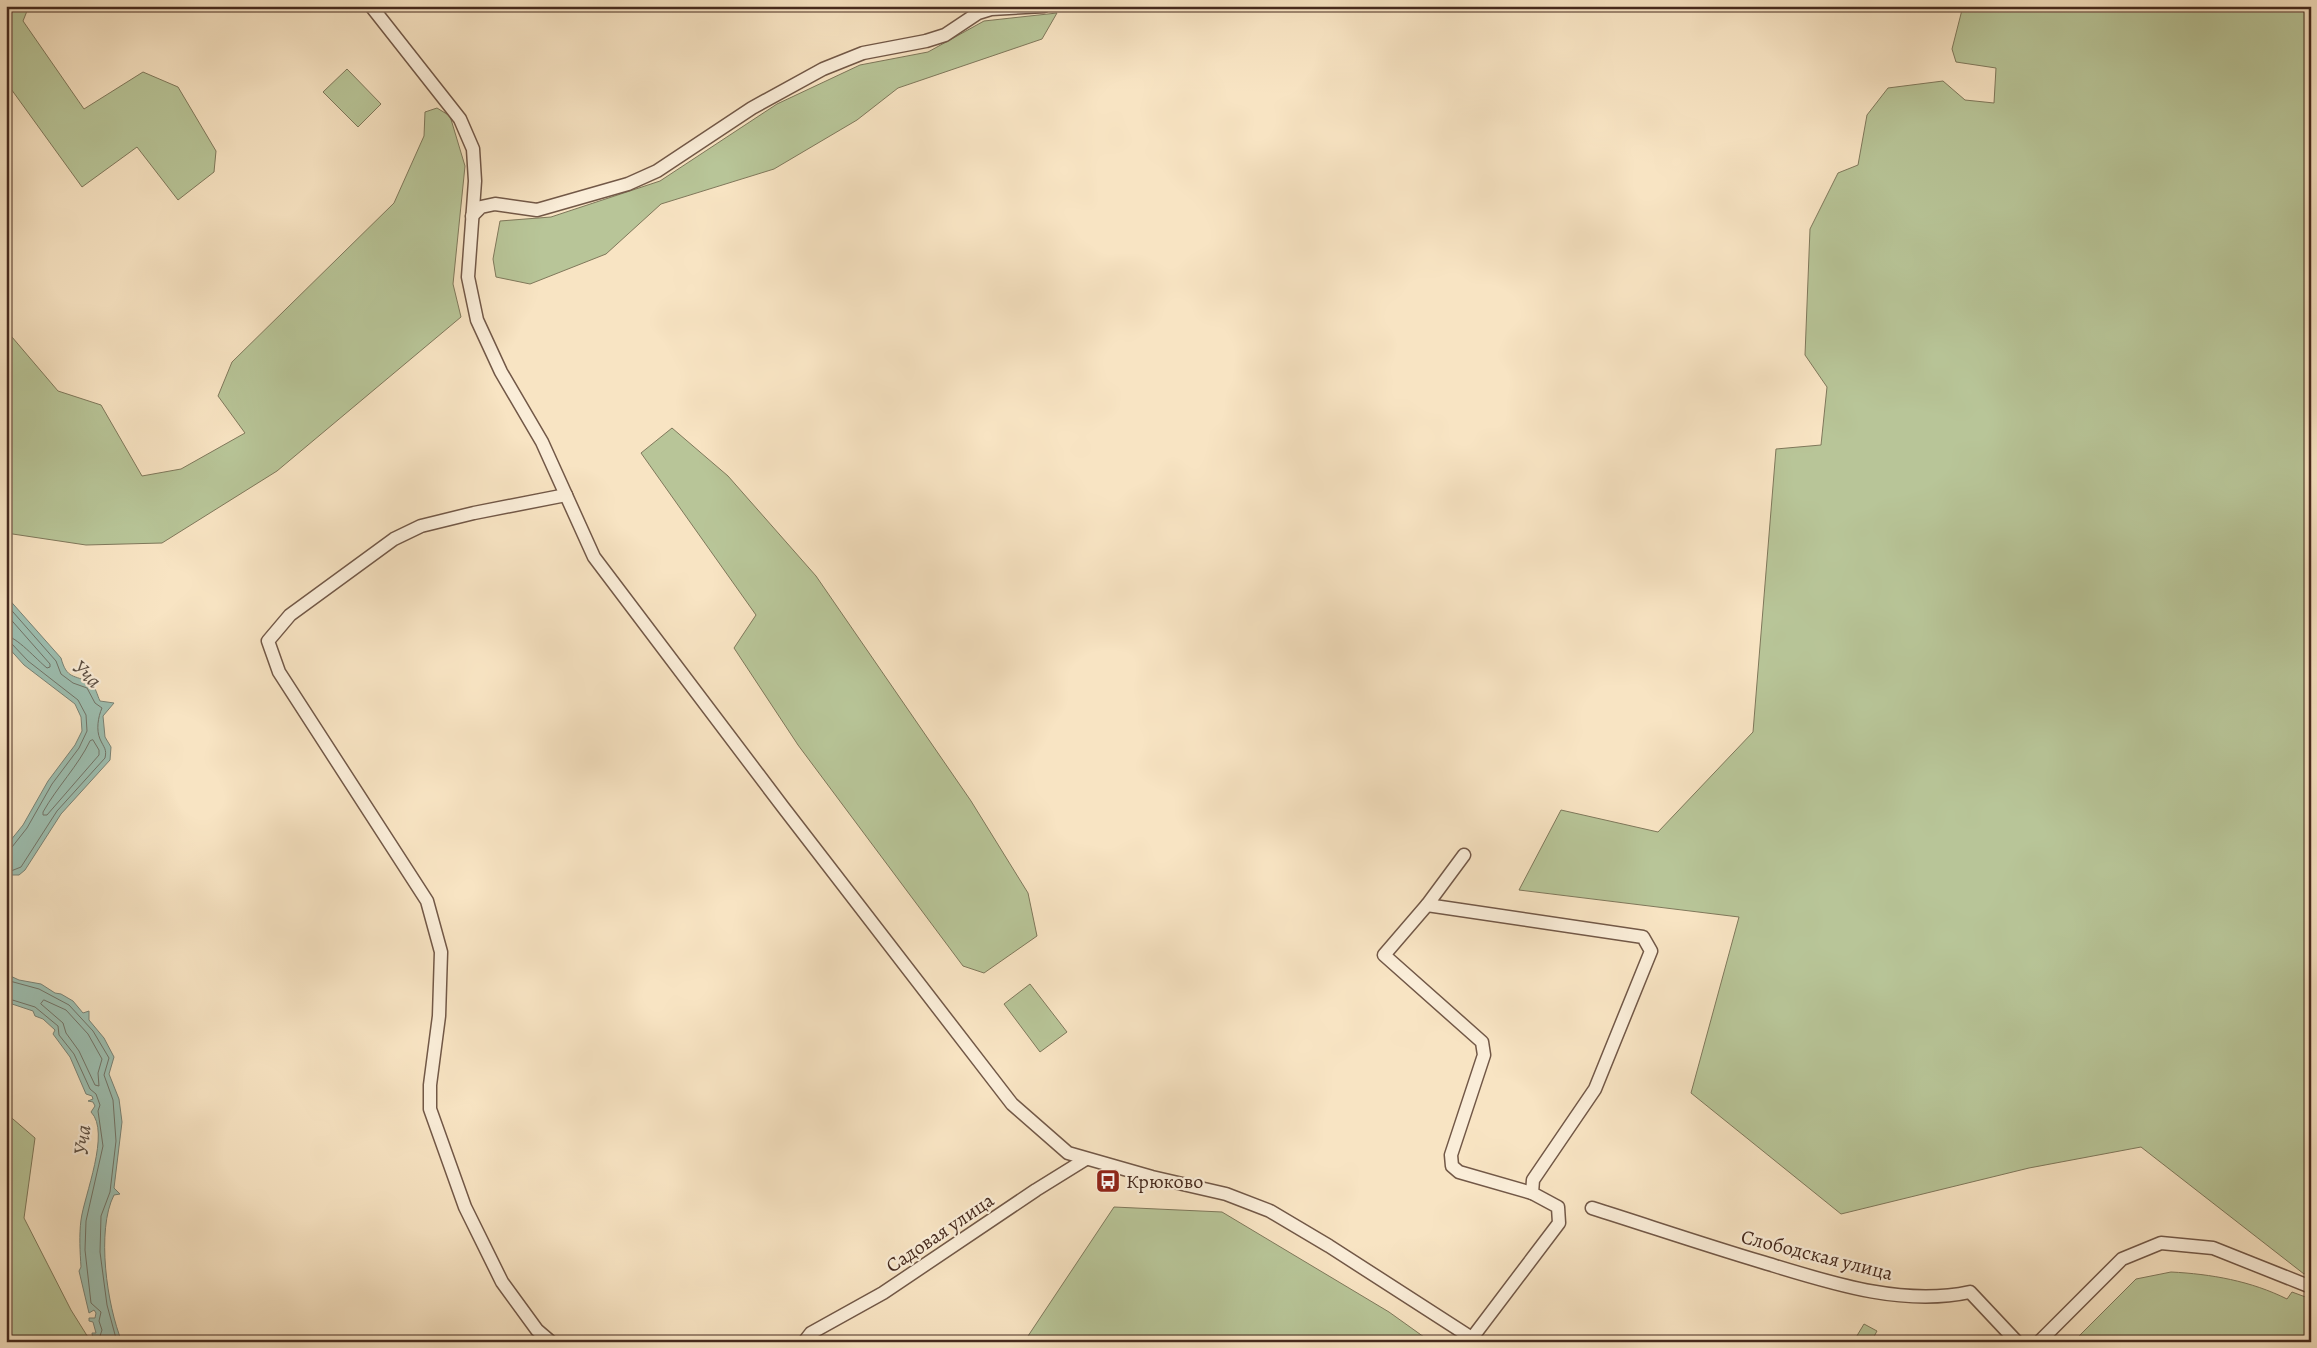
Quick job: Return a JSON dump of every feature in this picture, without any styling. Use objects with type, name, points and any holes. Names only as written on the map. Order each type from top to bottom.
[{"type":"street","points":[[371,6],[460,119],[473,149],[475,181],[468,277],[477,320],[501,372],[542,442],[594,557],[788,814],[1012,1104],[1068,1153],[1226,1194],[1270,1212],[1329,1246],[1475,1340],[1559,1223],[1558,1207],[1532,1193],[1459,1172],[1452,1166],[1451,1155],[1484,1055],[1482,1042],[1384,955],[1427,905],[1464,855]]},
{"type":"street","points":[[472,216],[481,207],[495,204],[537,210],[628,184],[657,171],[752,108],[823,69],[863,53],[926,41],[945,35],[978,13],[991,9],[1044,6]]},
{"type":"street","points":[[551,1342],[537,1330],[502,1282],[466,1208],[430,1109],[430,1084],[439,1016],[440,952],[427,901],[279,672],[268,641],[290,614],[394,539],[421,526],[474,513],[566,495]]},
{"type":"street","points":[[1427,905],[1643,937],[1651,952],[1595,1089],[1533,1180],[1532,1193]]},
{"type":"street","name":"Садовая улица","points":[[808,1338],[883,1293],[1036,1190],[1086,1159]]},
{"type":"street","name":"Слободская улица","points":[[1592,1208],[1750,1258],[1848,1286],[1889,1295],[1948,1297],[1970,1292],[2018,1342]]},
{"type":"street","points":[[2039,1342],[2122,1259],[2161,1243],[2213,1248],[2311,1287]]},
{"type":"green space","points":[[6,6],[29,6],[23,21],[84,109],[143,72],[178,87],[216,151],[214,172],[178,200],[137,147],[82,187],[6,82]]},
{"type":"green space","points":[[1963,6],[2311,6],[2311,1270],[2304,1274],[2141,1147],[2029,1168],[1841,1214],[1691,1093],[1739,917],[1519,890],[1561,810],[1658,832],[1753,732],[1776,449],[1821,445],[1827,387],[1805,355],[1810,229],[1838,173],[1858,165],[1867,115],[1888,88],[1943,81],[1965,100],[1994,103],[1996,68],[1956,62],[1952,49]]},
{"type":"green space","points":[[1057,13],[1042,39],[898,88],[857,120],[774,169],[661,204],[606,254],[530,284],[496,277],[493,259],[500,221],[551,217],[660,181],[777,104],[860,65],[928,52],[984,21]]},
{"type":"green space","points":[[347,69],[381,104],[358,127],[323,92]]},
{"type":"green space","points":[[437,108],[450,116],[465,166],[453,284],[461,317],[277,471],[162,543],[86,545],[6,533],[6,330],[58,391],[101,405],[142,476],[181,469],[245,433],[218,396],[232,362],[394,203],[424,136],[425,112]]},
{"type":"green space","points":[[672,428],[728,476],[816,576],[971,801],[1028,893],[1037,936],[984,973],[963,966],[798,745],[734,648],[756,615],[641,453]]},
{"type":"green space","points":[[1030,984],[1067,1032],[1040,1052],[1004,1004]]},
{"type":"green space","points":[[6,1113],[35,1138],[24,1218],[71,1310],[91,1342],[6,1342]]},
{"type":"green space","points":[[1114,1207],[1222,1212],[1389,1312],[1431,1342],[1024,1342]]},
{"type":"green space","points":[[2171,1272],[2245,1283],[2287,1299],[2292,1292],[2311,1299],[2311,1342],[2073,1342],[2136,1279]]},
{"type":"green space","points":[[1864,1324],[1877,1331],[1871,1342],[1860,1342],[1855,1339]]},
{"type":"water","points":[[6,596],[61,658],[63,665],[69,673],[90,683],[100,701],[114,703],[103,716],[105,737],[111,747],[110,760],[61,814],[25,870],[19,875],[11,875],[6,880],[6,846],[23,825],[48,781],[75,745],[82,731],[81,717],[75,704],[24,665],[6,645]]},
{"type":"water","points":[[6,974],[19,980],[41,984],[73,1001],[83,1013],[89,1011],[89,1020],[104,1038],[114,1057],[109,1074],[119,1099],[122,1122],[114,1188],[120,1194],[114,1195],[109,1210],[105,1247],[108,1289],[122,1342],[93,1340],[92,1333],[96,1333],[93,1322],[89,1321],[89,1318],[95,1318],[96,1313],[94,1310],[89,1313],[79,1271],[81,1267],[81,1220],[97,1149],[98,1134],[96,1121],[91,1112],[95,1106],[93,1102],[88,1101],[93,1099],[92,1096],[86,1094],[70,1057],[53,1034],[55,1030],[43,1019],[35,1016],[33,1011],[6,1002]]},
{"type":"place","name":"Крюково","points":[[1108,1181]]},
{"type":"water label","name":"Уча","points":[[87,674]]},
{"type":"water label","name":"Уча","points":[[82,1140]]}]
